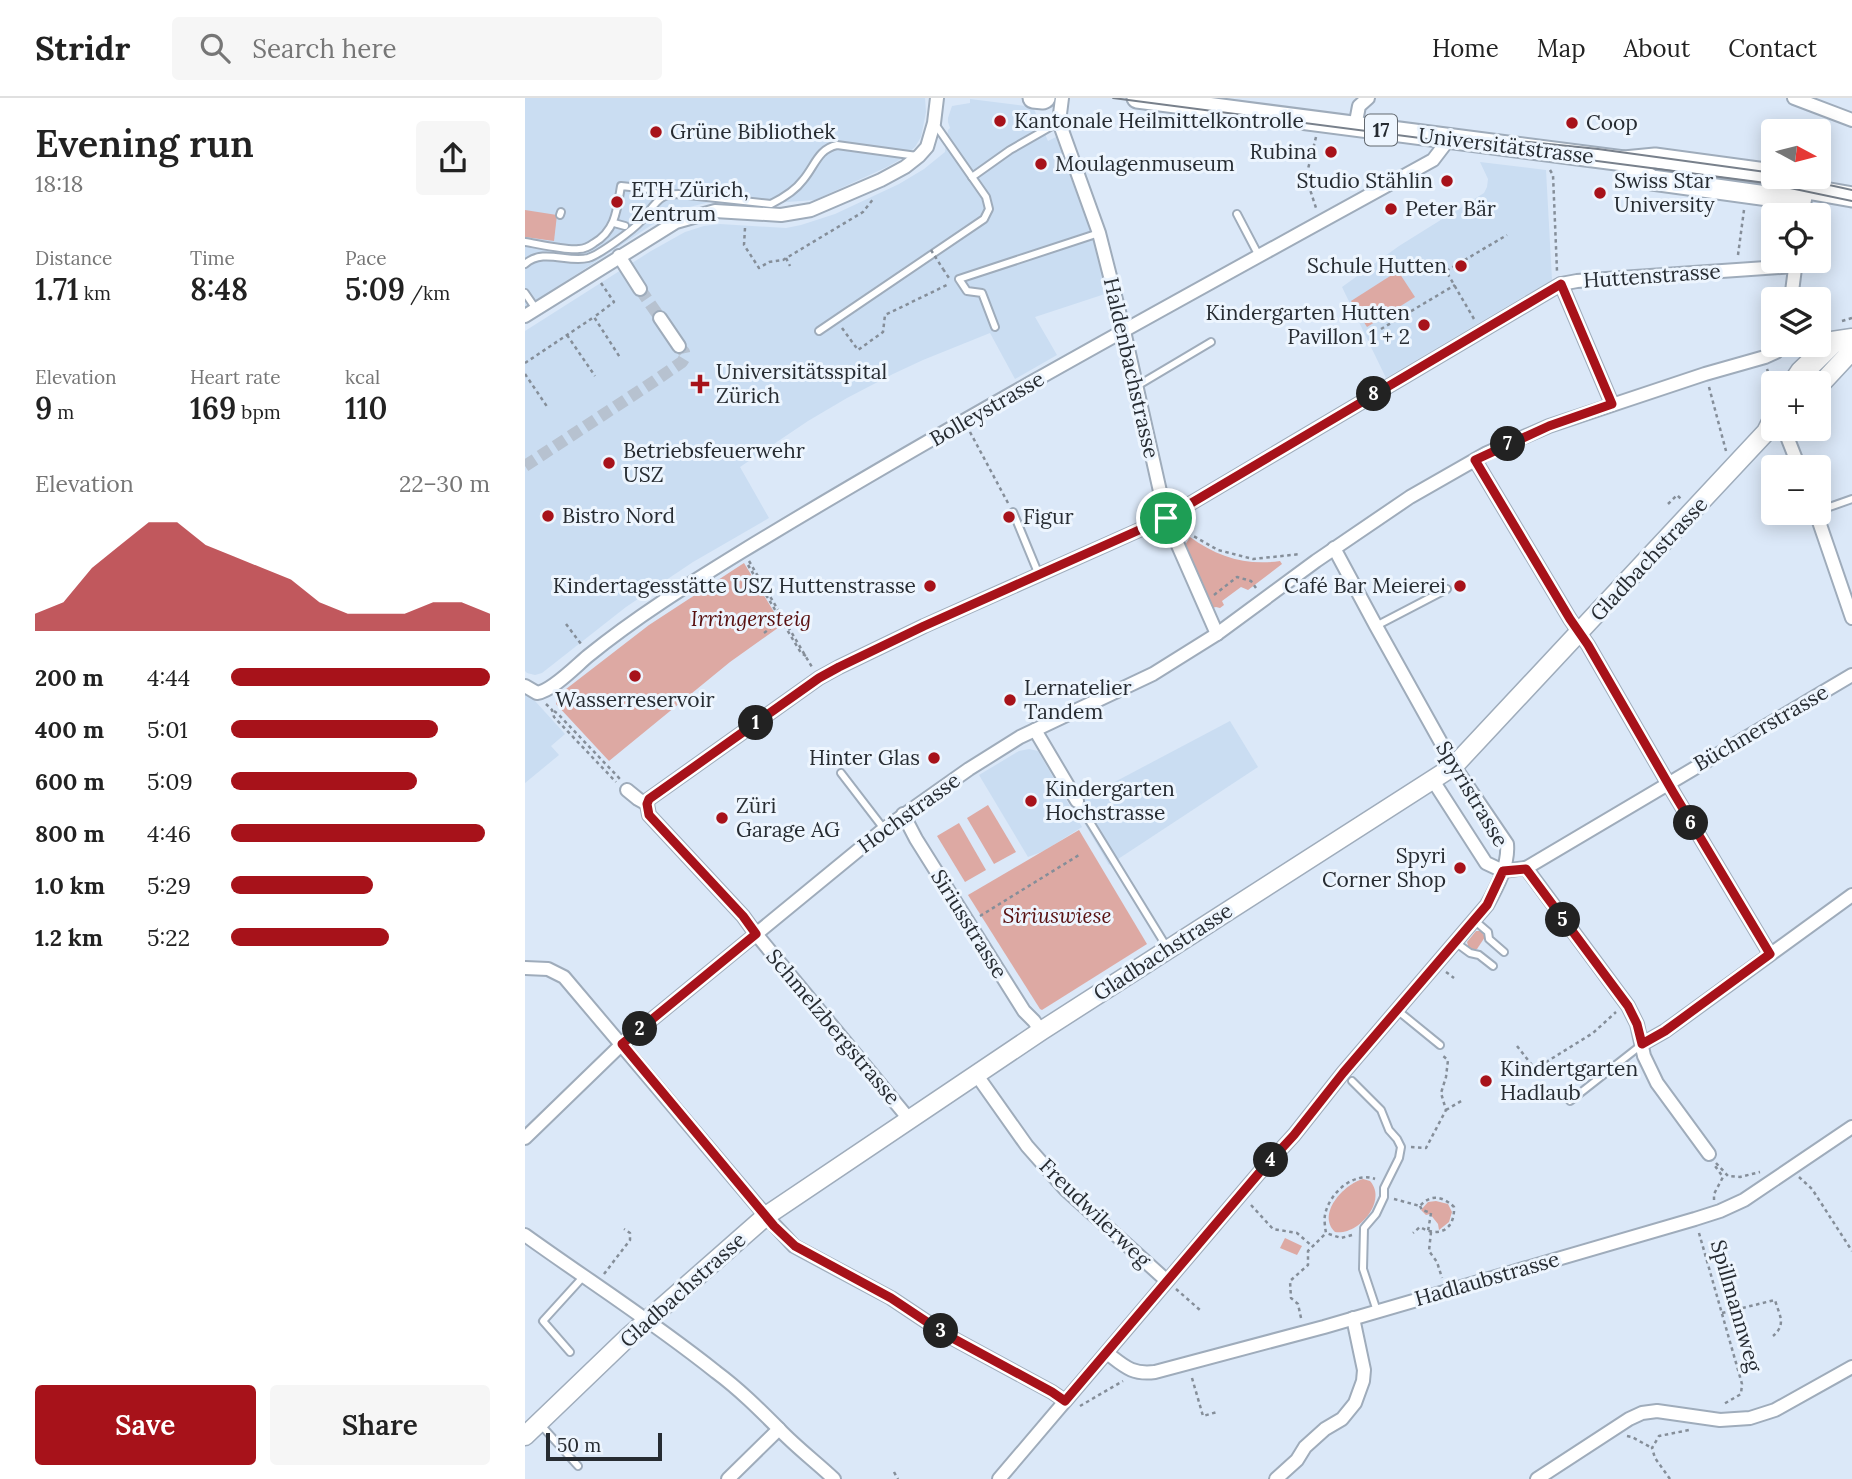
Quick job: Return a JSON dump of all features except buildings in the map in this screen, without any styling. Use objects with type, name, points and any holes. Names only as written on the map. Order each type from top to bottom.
[{"type":"main road","points":[[1033,98],[1045,98]]},
{"type":"main road","name":"Universitätstrasse","points":[[1137,98],[1624,162],[1655,158],[1761,177]]},
{"type":"main road","name":"Universitätstrasse","points":[[1624,162],[1652,180],[1782,198],[1807,189],[1852,197]]},
{"type":"street","points":[[531,309],[622,261],[676,222],[715,211],[781,215],[811,210],[881,180],[905,167],[927,147],[937,98]]},
{"type":"street","name":"Haldenbachstrasse","points":[[1062,98],[1059,122],[1099,233],[1166,518],[1217,634]]},
{"type":"street","points":[[1355,127],[1359,106],[1369,98]]},
{"type":"street","points":[[1794,98],[1852,120]]},
{"type":"street","name":"Bolleystrasse","points":[[529,689],[540,692],[546,690],[647,611],[884,467],[1433,160],[1448,139]]},
{"type":"street","points":[[1804,203],[1807,189]]},
{"type":"street","points":[[622,261],[640,289]]},
{"type":"street","name":"Huttenstrasse","points":[[647,806],[649,799],[663,788],[819,678],[924,626],[1166,518],[1481,331],[1559,281],[1761,266]]},
{"type":"street","points":[[1559,281],[1612,404]]},
{"type":"street","points":[[660,318],[679,345]]},
{"type":"street","points":[[1831,338],[1852,339],[1846,357],[1831,373]]},
{"type":"street","name":"Hochstrasse","points":[[525,1138],[622,1044],[884,829],[969,769],[1020,737],[1153,674],[1217,634],[1334,548],[1410,497],[1475,460],[1549,426],[1705,374],[1767,357]]},
{"type":"street","points":[[1800,371],[1813,357]]},
{"type":"street","name":"Gladbachstrasse","points":[[525,1436],[647,1321],[766,1216],[1041,1031],[1454,765],[1761,440]]},
{"type":"street","points":[[1475,460],[1770,954]]},
{"type":"street","points":[[1821,525],[1852,618]]},
{"type":"street","name":"Spyristrasse","points":[[1334,548],[1454,765],[1507,844],[1508,854],[1503,871],[1526,869]]},
{"type":"street","name":"Büchnerstrasse","points":[[1526,869],[1852,675]]},
{"type":"street","points":[[1035,730],[1077,802]]},
{"type":"street","points":[[999,1479],[1170,1284],[1259,1173],[1487,905],[1503,871],[1486,863],[1432,779]]},
{"type":"street","name":"Schmelzbergstrasse","points":[[627,790],[647,806],[649,815],[743,916],[909,1119]]},
{"type":"street","name":"Siriusstrasse","points":[[903,814],[1024,1011],[1041,1031]]},
{"type":"street","points":[[1526,869],[1628,1006],[1637,1024],[1644,1056],[1657,1083],[1709,1156]]},
{"type":"street","points":[[1642,1044],[1665,1031],[1852,895]]},
{"type":"street","points":[[525,968],[548,969],[564,977],[766,1216],[795,1246],[891,1298],[945,1334],[1065,1401]]},
{"type":"street","name":"Freudwilerweg","points":[[976,1074],[1027,1146],[1065,1189],[1170,1284]]},
{"type":"street","name":"Hadlaubstrasse","points":[[1107,1353],[1131,1371],[1155,1372],[1720,1212],[1744,1200],[1852,1127]]},
{"type":"street","points":[[525,1235],[744,1394],[834,1479]]},
{"type":"street","points":[[1276,1479],[1297,1460],[1305,1447],[1325,1429],[1342,1419],[1355,1403],[1364,1370],[1353,1318]]},
{"type":"street","points":[[1537,1479],[1642,1413],[1657,1411],[1720,1420],[1750,1418],[1775,1410],[1852,1367]]},
{"type":"street","points":[[727,1479],[779,1429]]},
{"type":"lane","points":[[972,177],[1010,150],[1059,122]]},
{"type":"lane","points":[[820,331],[984,219],[989,209],[986,197],[934,123]]},
{"type":"lane","points":[[525,264],[538,257],[580,259],[594,255],[639,224],[662,197],[679,194],[771,204],[784,198],[803,181],[820,153],[829,147],[837,145],[919,156]]},
{"type":"lane","name":"Universitätstrasse","points":[[1624,162],[1667,168]]},
{"type":"lane","points":[[525,242],[557,244],[579,250],[590,246],[609,231],[614,223],[621,186],[649,189],[662,197]]},
{"type":"lane","points":[[1237,214],[1259,256]]},
{"type":"lane","points":[[614,223],[625,226]]},
{"type":"lane","points":[[995,327],[982,293],[967,291],[959,279],[1099,233]]},
{"type":"lane","points":[[525,293],[531,309]]},
{"type":"lane","points":[[1814,371],[1836,349],[1852,339]]},
{"type":"lane","points":[[1136,386],[1210,342]]},
{"type":"lane","points":[[1831,507],[1852,499]]},
{"type":"lane","points":[[1013,513],[1039,575]]},
{"type":"lane","points":[[1376,626],[1447,589]]},
{"type":"lane","points":[[841,774],[884,829]]},
{"type":"lane","points":[[1077,802],[1169,950]]},
{"type":"lane","points":[[1474,920],[1504,952]]},
{"type":"lane","points":[[1455,942],[1469,954],[1479,955],[1493,966]]},
{"type":"lane","points":[[1397,1010],[1439,1049]]},
{"type":"lane","points":[[1570,1101],[1642,1044]]},
{"type":"lane","points":[[1352,1081],[1381,1110],[1389,1130],[1401,1147],[1399,1158],[1384,1188],[1384,1197],[1376,1214],[1364,1228],[1363,1269],[1377,1311]]},
{"type":"lane","points":[[570,1352],[543,1321],[583,1276]]},
{"type":"lane","points":[[539,1423],[578,1466]]},
{"type":"path","points":[[1316,137],[1306,177],[1319,213]]},
{"type":"path","points":[[1550,170],[1553,175],[1559,281]]},
{"type":"path","points":[[745,230],[744,245],[759,268],[769,262],[783,260],[863,212],[873,202],[877,192]]},
{"type":"path","points":[[1740,240],[1745,199]]},
{"type":"path","points":[[1481,331],[1447,271],[1507,234]]},
{"type":"path","points":[[931,250],[949,278]]},
{"type":"path","points":[[786,258],[790,266]]},
{"type":"path","points":[[847,335],[858,350],[883,332],[885,315],[959,279]]},
{"type":"path","points":[[525,363],[614,302],[599,281]]},
{"type":"path","points":[[1381,329],[1455,285]]},
{"type":"path","points":[[594,317],[621,359]]},
{"type":"path","points":[[567,335],[596,376]]},
{"type":"path","points":[[1766,366],[1768,371]]},
{"type":"path","points":[[525,374],[548,408]]},
{"type":"path","points":[[1705,374],[1726,451]]},
{"type":"path","points":[[970,433],[1013,513]]},
{"type":"path","points":[[1668,504],[1677,495],[1681,499]]},
{"type":"path","points":[[1185,532],[1218,550],[1240,557],[1263,559],[1302,554]]},
{"type":"path","points":[[745,559],[804,652]]},
{"type":"path","points":[[750,562],[801,653],[806,656]]},
{"type":"path","points":[[1217,593],[1237,578],[1251,581],[1256,588]]},
{"type":"path","points":[[764,633],[783,619]]},
{"type":"path","points":[[566,624],[577,639]]},
{"type":"path","points":[[529,689],[552,710],[554,717],[622,789],[627,790]]},
{"type":"path","points":[[978,917],[1079,855]]},
{"type":"path","points":[[1443,969],[1454,978]]},
{"type":"path","points":[[1517,1046],[1535,1069],[1593,1033],[1619,1009]]},
{"type":"path","points":[[1439,1049],[1448,1060],[1441,1093],[1446,1110]]},
{"type":"path","points":[[1401,1147],[1426,1147],[1446,1110],[1463,1100]]},
{"type":"path","points":[[1709,1156],[1723,1177],[1714,1194],[1714,1203]]},
{"type":"path","points":[[1726,1174],[1740,1177],[1762,1172]]},
{"type":"path","points":[[1302,1321],[1298,1304],[1291,1298],[1290,1281],[1308,1265],[1308,1251],[1326,1233],[1325,1213],[1335,1194],[1350,1181],[1364,1176],[1380,1182],[1384,1188]]},
{"type":"path","points":[[1799,1178],[1812,1189],[1852,1251]]},
{"type":"path","points":[[1384,1197],[1420,1206],[1422,1210],[1431,1213],[1429,1251],[1437,1262],[1443,1281]]},
{"type":"path","points":[[1413,1233],[1420,1227],[1429,1232],[1442,1232],[1454,1213],[1454,1207],[1440,1198],[1431,1197],[1424,1200],[1420,1206]]},
{"type":"path","points":[[1248,1203],[1273,1229],[1297,1233],[1312,1246]]},
{"type":"path","points":[[1450,1222],[1455,1227]]},
{"type":"path","points":[[1326,1233],[1341,1238],[1364,1228]]},
{"type":"path","points":[[599,1279],[631,1240],[630,1233],[624,1229]]},
{"type":"path","name":"Spillmannweg","points":[[1698,1230],[1742,1384],[1741,1394],[1719,1406]]},
{"type":"path","points":[[1170,1284],[1200,1310]]},
{"type":"path","points":[[1722,1312],[1775,1300],[1782,1324],[1781,1330],[1773,1336]]},
{"type":"path","points":[[1191,1371],[1203,1416],[1217,1412]]},
{"type":"path","points":[[1081,1405],[1126,1380]]},
{"type":"path","points":[[1670,1479],[1655,1458],[1652,1448],[1659,1436],[1698,1428]]},
{"type":"path","points":[[1629,1437],[1652,1448]]},
{"type":"path","points":[[894,1472],[898,1479]]},
{"type":"shaded area","name":"ETH Zürich, Zentrum","points":[[525,98],[925,98],[926,112],[921,137],[915,147],[887,167],[815,200],[773,203],[714,201],[673,211],[525,308]]},
{"type":"shaded area","name":"Universitätsspital Zürich","points":[[970,99],[1033,107],[1048,141],[1056,137],[1094,241],[1108,293],[1035,317],[1057,355],[1015,379],[990,333],[893,374],[808,421],[740,467],[769,518],[693,562],[626,607],[542,673],[527,673],[525,331],[685,232],[720,224],[786,228],[801,225],[835,214],[899,184],[945,152],[950,128],[948,118],[952,106],[970,103]]},
{"type":"shaded area","name":"Schule Hutten","points":[[1480,162],[1546,170],[1552,280],[1386,378],[1342,287],[1399,246],[1484,193],[1488,179]]},
{"type":"shaded area","points":[[525,690],[565,734],[551,746],[559,755],[525,783]]},
{"type":"shaded area","points":[[1230,721],[1258,767],[1109,865],[1073,804]]},
{"type":"shaded area","name":"Kindergarten Hochstrasse","points":[[1019,751],[1038,751],[1082,827],[1044,851],[1028,857],[979,775]]},
{"type":"green space","points":[[525,210],[557,215],[554,241],[525,237]]},
{"type":"green space","points":[[1398,271],[1415,297],[1367,327],[1351,301]]},
{"type":"green space","points":[[1190,537],[1222,555],[1244,561],[1280,561],[1282,564],[1248,590],[1241,587],[1222,601],[1224,605],[1220,608],[1212,608],[1185,545]]},
{"type":"green space","name":"Irringersteig","points":[[744,563],[782,625],[730,662],[609,761],[556,704],[557,696],[649,625]]},
{"type":"green space","points":[[988,805],[1016,852],[994,864],[967,818]]},
{"type":"green space","points":[[959,823],[986,870],[965,882],[937,836]]},
{"type":"green space","name":"Siriuswiese","points":[[1079,830],[1147,944],[1042,1010],[968,895]]},
{"type":"green space","points":[[1476,931],[1481,931],[1485,937],[1477,949],[1469,949],[1467,942]]},
{"type":"green space","points":[[1363,1179],[1370,1181],[1375,1189],[1373,1207],[1368,1216],[1353,1229],[1335,1232],[1329,1217],[1335,1201],[1348,1187]]},
{"type":"green space","points":[[1428,1202],[1448,1204],[1452,1212],[1449,1222],[1439,1230],[1430,1214],[1426,1215],[1421,1210]]},
{"type":"green space","points":[[1285,1238],[1302,1246],[1297,1255],[1280,1248]]},
{"type":"tunnel","points":[[640,289],[660,318]]},
{"type":"tunnel","points":[[525,466],[682,362],[685,357],[679,346]]},
{"type":"tram line","points":[[1113,98],[1766,183],[1852,201]]},
{"type":"tram line","points":[[1519,141],[1761,171]]},
{"type":"tram line","points":[[1831,185],[1852,190]]},
{"type":"place","name":"Kantonale Heilmittelkontrolle","points":[[1000,121]]},
{"type":"place","name":"Coop","points":[[1572,123]]},
{"type":"place","name":"Grüne Bibliothek","points":[[656,132]]},
{"type":"place","name":"Rubina","points":[[1331,152]]},
{"type":"place","name":"Moulagenmuseum","points":[[1041,164]]},
{"type":"place","name":"Studio Stählin","points":[[1447,181]]},
{"type":"place","name":"Swiss Star University","points":[[1600,193]]},
{"type":"place","name":"ETH Zürich, Zentrum","points":[[617,202]]},
{"type":"place","name":"Peter Bär","points":[[1391,209]]},
{"type":"place","name":"Schule Hutten","points":[[1461,266]]},
{"type":"place","name":"Kindergarten Hutten Pavillon 1 + 2","points":[[1424,325]]},
{"type":"place","name":"Universitätsspital Zürich","points":[[700,384]]},
{"type":"place","name":"Betriebsfeuerwehr USZ","points":[[609,463]]},
{"type":"place","name":"Bistro Nord","points":[[548,516]]},
{"type":"place","name":"Figur","points":[[1009,517]]},
{"type":"place","name":"Kindertagesstätte USZ Huttenstrasse","points":[[930,586]]},
{"type":"place","name":"Café Bar Meierei","points":[[1460,586]]},
{"type":"place","name":"Wasserreservoir","points":[[635,676]]},
{"type":"place","name":"Lernatelier Tandem","points":[[1010,700]]},
{"type":"place","name":"Hinter Glas","points":[[934,758]]},
{"type":"place","name":"Kindergarten Hochstrasse","points":[[1031,801]]},
{"type":"place","name":"Züri Garage AG","points":[[722,818]]},
{"type":"place","name":"Spyri Corner Shop","points":[[1460,868]]},
{"type":"place","name":"Kindertgarten Hadlaub","points":[[1486,1081]]},
{"type":"route","points":[[1561,284],[1612,404],[1549,426],[1475,460],[1588,645],[1770,954],[1665,1031],[1642,1044],[1637,1024],[1628,1006],[1526,869],[1503,871],[1487,905],[1065,1401],[945,1334],[891,1298],[795,1246],[774,1226],[622,1044],[756,934],[749,922],[649,815],[647,804],[652,796],[819,678],[924,626],[1166,518],[1561,284]]}]
